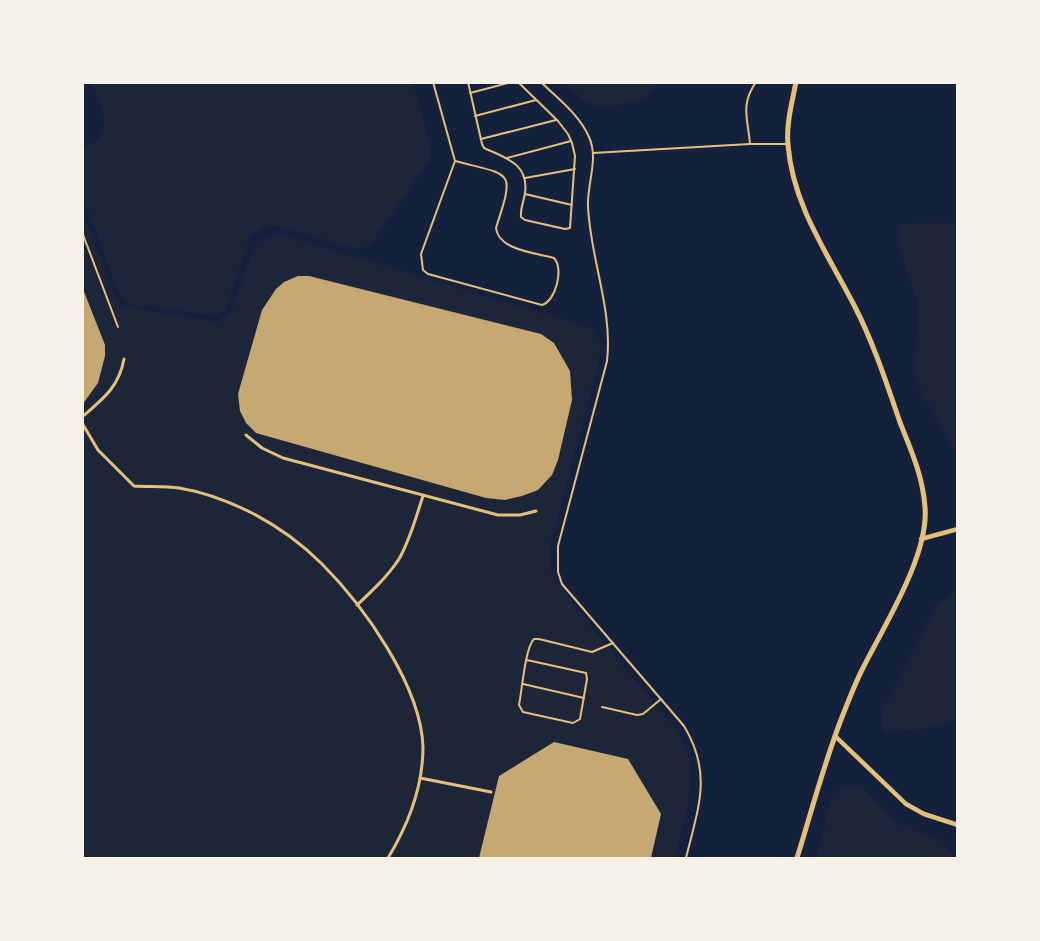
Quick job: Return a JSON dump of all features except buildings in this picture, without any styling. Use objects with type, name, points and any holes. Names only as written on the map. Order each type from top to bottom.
[{"type":"street","points":[[796,82],[788,123],[792,174],[801,203],[823,250],[866,329],[921,479],[925,509],[915,561],[898,600],[862,669],[835,736],[797,858]]},
{"type":"street","points":[[82,417],[105,398],[121,375],[124,359]]},
{"type":"street","points":[[82,423],[98,450],[134,486],[180,488],[226,502],[254,514],[290,536],[321,563],[357,605],[389,652],[412,694],[423,747],[420,778],[412,811],[388,858]]},
{"type":"street","points":[[246,435],[262,448],[283,458],[498,515],[520,515],[536,511]]},
{"type":"street","points":[[357,605],[381,582],[399,558],[413,528],[423,495]]},
{"type":"street","points":[[921,539],[957,529]]},
{"type":"street","points":[[835,736],[906,804],[924,814],[957,825]]},
{"type":"street","points":[[420,778],[491,792]]},
{"type":"lane","points":[[433,82],[455,161],[422,254],[423,270],[428,274],[462,284],[543,305],[549,303],[560,269],[558,263],[554,258],[505,245],[496,234],[507,193],[506,178],[499,172],[455,161]]},
{"type":"lane","points":[[468,82],[484,148],[507,158],[521,168],[525,178],[521,217],[525,220],[565,229],[570,228],[575,169],[575,156],[571,141],[556,120],[518,82]]},
{"type":"lane","points":[[470,93],[512,82]]},
{"type":"lane","points":[[541,82],[573,111],[590,138],[593,153],[588,189],[590,224],[607,317],[609,343],[607,361],[558,546],[558,572],[562,584],[684,726],[697,751],[701,787],[686,858]]},
{"type":"lane","points":[[750,144],[745,109],[748,94],[756,82]]},
{"type":"lane","points":[[475,117],[536,100]]},
{"type":"lane","points":[[481,140],[556,120]]},
{"type":"lane","points":[[507,158],[571,141]]},
{"type":"lane","points":[[593,153],[788,144]]},
{"type":"lane","points":[[525,178],[575,169]]},
{"type":"lane","points":[[525,194],[573,205]]},
{"type":"lane","points":[[82,232],[118,327]]},
{"type":"lane","points":[[527,660],[586,674],[580,719],[573,723],[523,712],[519,705],[530,643],[534,639],[592,652],[613,643]]},
{"type":"lane","points":[[523,684],[584,698]]},
{"type":"lane","points":[[602,707],[637,715],[643,714],[661,699]]},
{"type":"shaded area","points":[[91,83],[413,83],[430,145],[431,157],[370,246],[357,249],[276,226],[262,228],[250,237],[226,310],[215,316],[130,304],[119,296],[83,196],[83,148],[99,138],[104,125],[102,110]]},
{"type":"shaded area","points":[[564,83],[658,83],[650,95],[633,102],[600,107],[582,99]]},
{"type":"shaded area","points":[[82,208],[117,301],[126,307],[217,322],[230,315],[255,244],[264,237],[278,234],[592,328],[601,342],[599,361],[550,547],[551,573],[595,632],[678,731],[689,755],[691,775],[688,806],[675,858],[83,858]]},
{"type":"shaded area","points":[[958,223],[957,456],[915,377],[918,302],[899,247],[900,224]]},
{"type":"shaded area","points":[[957,590],[957,721],[921,729],[887,732],[882,729],[882,712],[936,606]]},
{"type":"shaded area","points":[[851,785],[862,787],[889,816],[905,827],[940,839],[956,858],[817,858],[832,795],[841,787]]}]
